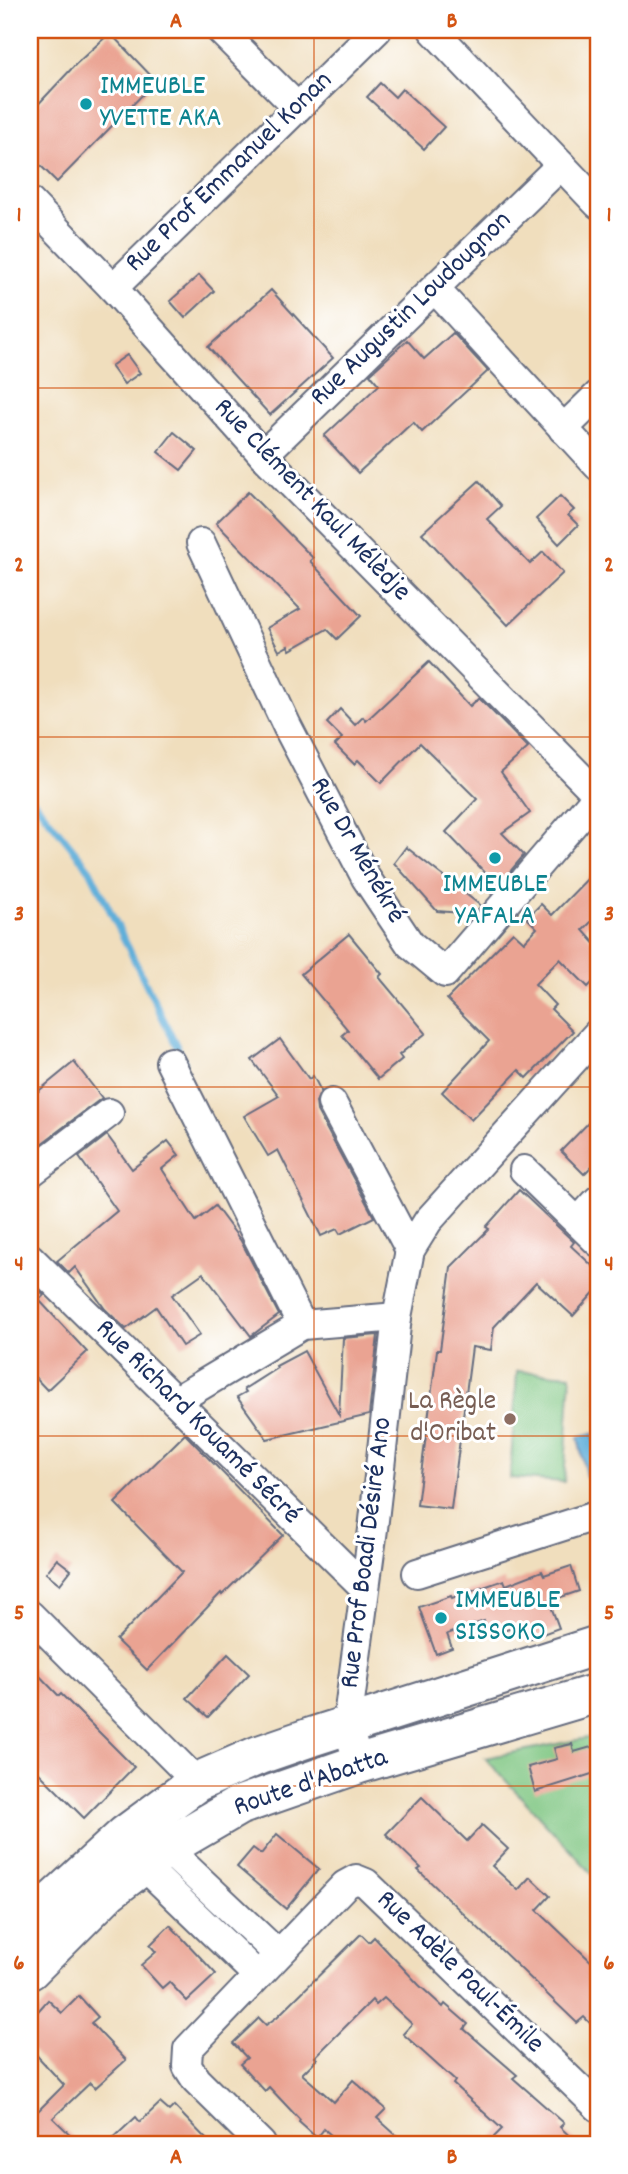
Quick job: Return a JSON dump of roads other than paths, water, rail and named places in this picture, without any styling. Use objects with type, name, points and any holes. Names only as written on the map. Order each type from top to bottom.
[{"type":"street","points":[[220,30],[297,107]]},
{"type":"street","name":"Rue Prof Emmanuel Konan","points":[[113,288],[377,30]]},
{"type":"street","points":[[433,30],[598,204]]},
{"type":"street","name":"Rue Augustin Loudougnon","points":[[263,455],[561,165]]},
{"type":"street","name":"Rue Clément Kaul Mélèdje","points":[[30,202],[113,288],[263,455],[598,795]]},
{"type":"street","points":[[435,289],[598,466]]},
{"type":"street","points":[[563,429],[598,395]]},
{"type":"street","name":"Rue Dr Ménékré","points":[[201,543],[287,726],[366,878],[410,944],[445,973],[598,795]]},
{"type":"street","name":"Rue Prof Boadi Désiré Ano","points":[[347,1725],[397,1317],[410,1250],[428,1221],[598,1033]]},
{"type":"street","points":[[170,1062],[302,1325]]},
{"type":"street","points":[[332,1104],[410,1250]]},
{"type":"street","points":[[30,1173],[109,1112]]},
{"type":"street","points":[[524,1170],[598,1242]]},
{"type":"street","points":[[578,1222],[598,1200]]},
{"type":"street","name":"Rue Richard Kouamé Sécré","points":[[30,1258],[364,1587]]},
{"type":"street","points":[[175,1401],[302,1325],[397,1317]]},
{"type":"street","points":[[418,1573],[598,1515]]},
{"type":"street","points":[[30,1615],[197,1782]]},
{"type":"street","name":"Route d'Abatta","points":[[30,1922],[125,1835],[197,1782],[259,1755],[598,1645]]},
{"type":"street","name":"Route d'Abatta","points":[[30,1970],[109,1891],[155,1857],[238,1806],[359,1764],[598,1693]]},
{"type":"street","points":[[347,1725],[359,1764]]},
{"type":"street","points":[[155,1857],[278,1954]]},
{"type":"street","points":[[155,1857],[257,1975]]},
{"type":"street","name":"Rue Adèle Paul-Émile","points":[[261,2144],[196,2080],[187,2066],[188,2049],[345,1885],[356,1879],[366,1883],[598,2107]]},
{"type":"water","points":[[593,1433],[598,1474],[586,1476],[578,1437]]},
{"type":"waterway","points":[[30,796],[90,870],[184,1061]]},
{"type":"place","name":"IMMEUBLE YVETTE AKA","points":[[86,104]]},
{"type":"place","name":"IMMEUBLE YAFALA","points":[[495,858]]},
{"type":"place","name":"La Règle d'Oribat","points":[[510,1419]]},
{"type":"place","name":"IMMEUBLE SISSOKO","points":[[441,1618]]}]
